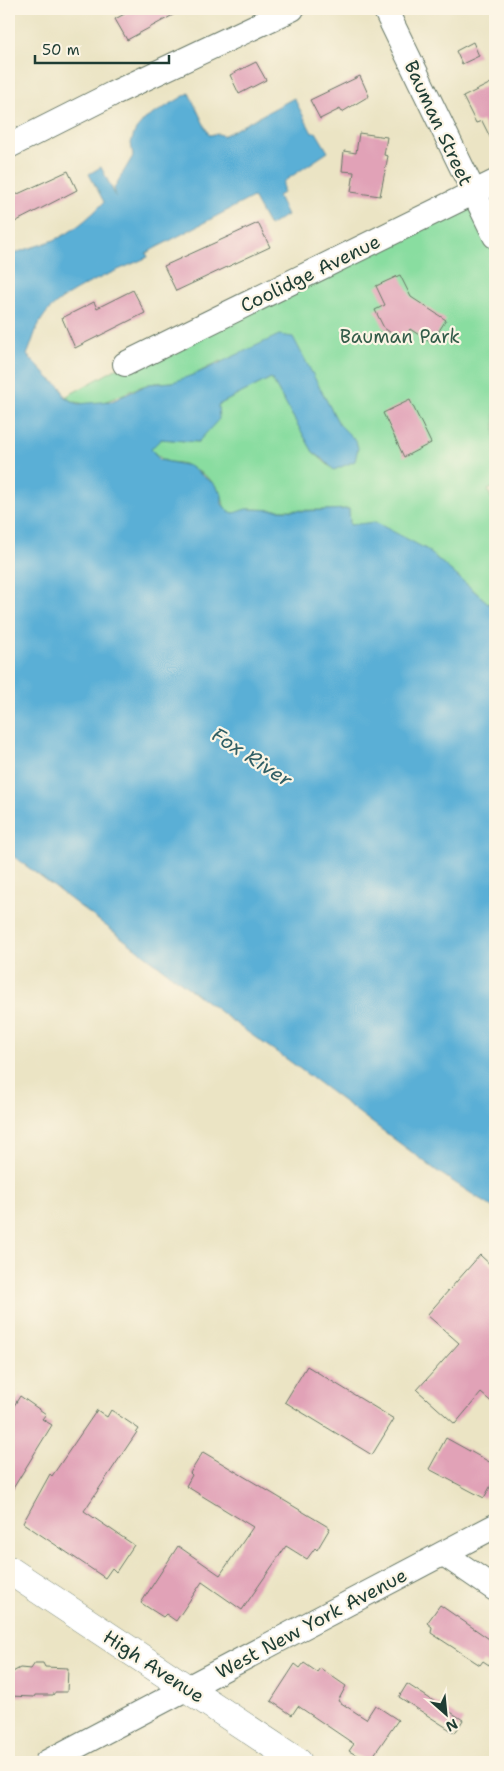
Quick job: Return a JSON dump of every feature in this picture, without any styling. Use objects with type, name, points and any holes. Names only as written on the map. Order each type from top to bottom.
[{"type":"main road","name":"High Avenue","points":[[9,1570],[298,1762]]},
{"type":"street","points":[[9,146],[112,94],[292,9]]},
{"type":"street","name":"Bauman Street","points":[[385,9],[472,193],[495,236]]},
{"type":"street","name":"Coolidge Avenue","points":[[125,364],[495,182]]},
{"type":"street","name":"West New York Avenue","points":[[47,1762],[495,1526]]},
{"type":"street","points":[[444,1554],[495,1589]]},
{"type":"green space","name":"Bauman Park","points":[[472,193],[495,236],[495,487],[488,490],[495,506],[495,609],[426,549],[350,525],[349,509],[247,509],[236,513],[231,512],[225,508],[219,490],[208,478],[184,464],[163,459],[151,449],[161,439],[198,442],[218,405],[271,378],[313,452],[334,470],[352,439],[339,424],[292,337],[223,363],[220,361],[179,380],[139,387],[98,403],[77,402],[65,397],[125,364]]},
{"type":"water","name":"Fox River","points":[[189,93],[209,135],[219,134],[223,136],[294,98],[312,133],[316,132],[328,152],[283,182],[283,193],[278,196],[287,215],[269,226],[253,197],[146,253],[148,257],[75,291],[50,309],[42,319],[37,327],[27,355],[50,379],[61,387],[65,397],[78,404],[112,401],[149,384],[173,382],[198,373],[279,335],[293,337],[339,424],[356,441],[358,448],[355,461],[334,470],[313,452],[271,378],[218,405],[219,419],[198,442],[161,439],[151,449],[160,460],[189,466],[214,484],[222,495],[222,504],[228,511],[234,513],[246,509],[305,511],[349,509],[350,525],[375,522],[426,549],[495,609],[495,1209],[437,1171],[288,1060],[243,1029],[9,853],[9,256],[61,237],[81,224],[93,213],[104,202],[89,174],[101,167],[116,197],[114,188],[133,156],[131,143],[135,131],[145,119]]},
{"type":"building","points":[[134,9],[184,9],[127,40],[115,19]]},
{"type":"building","points":[[473,42],[479,56],[462,64],[456,51]]},
{"type":"building","points":[[256,62],[266,80],[239,94],[230,75]]},
{"type":"building","points":[[360,76],[369,96],[342,112],[340,109],[320,119],[310,100]]},
{"type":"building","points":[[495,81],[495,147],[482,121],[476,123],[463,97]]},
{"type":"building","points":[[359,133],[387,137],[384,155],[388,156],[380,196],[351,192],[354,172],[342,171],[344,151],[356,153]]},
{"type":"building","points":[[68,171],[77,190],[9,225],[9,198]]},
{"type":"building","points":[[258,223],[270,247],[176,291],[164,266]]},
{"type":"building","points":[[400,275],[411,297],[446,320],[431,343],[410,329],[403,341],[384,328],[375,310],[385,305],[376,286]]},
{"type":"building","points":[[133,290],[145,313],[75,348],[62,318],[94,302],[97,308]]},
{"type":"building","points":[[410,400],[431,443],[404,457],[383,413]]},
{"type":"building","points":[[480,1255],[495,1269],[495,1405],[481,1393],[455,1424],[417,1390],[459,1343],[427,1315]]},
{"type":"building","points":[[307,1366],[394,1419],[372,1455],[285,1402]]},
{"type":"building","points":[[20,1396],[46,1414],[42,1419],[52,1425],[9,1495],[9,1414]]},
{"type":"building","points":[[97,1410],[107,1417],[111,1410],[139,1429],[84,1511],[134,1545],[116,1572],[112,1568],[105,1578],[23,1523],[50,1474],[52,1476]]},
{"type":"building","points":[[446,1438],[495,1465],[495,1478],[484,1498],[429,1469]]},
{"type":"building","points":[[203,1452],[330,1528],[317,1550],[315,1548],[307,1559],[286,1546],[242,1610],[202,1582],[176,1621],[166,1614],[163,1617],[141,1603],[178,1546],[220,1575],[253,1527],[186,1486],[192,1475],[190,1473]]},
{"type":"building","points":[[440,1605],[495,1643],[495,1655],[489,1665],[483,1661],[480,1665],[431,1633],[432,1627],[427,1623]]},
{"type":"building","points":[[35,1663],[43,1663],[45,1667],[68,1668],[67,1692],[55,1692],[53,1695],[35,1695],[34,1697],[9,1696],[9,1674],[20,1668],[31,1669]]},
{"type":"building","points":[[304,1663],[317,1672],[320,1668],[346,1686],[338,1701],[366,1719],[375,1705],[398,1720],[369,1762],[349,1751],[354,1744],[298,1706],[292,1715],[271,1701],[295,1664],[300,1668]]},
{"type":"building","points":[[407,1684],[463,1720],[455,1733],[399,1697]]}]
